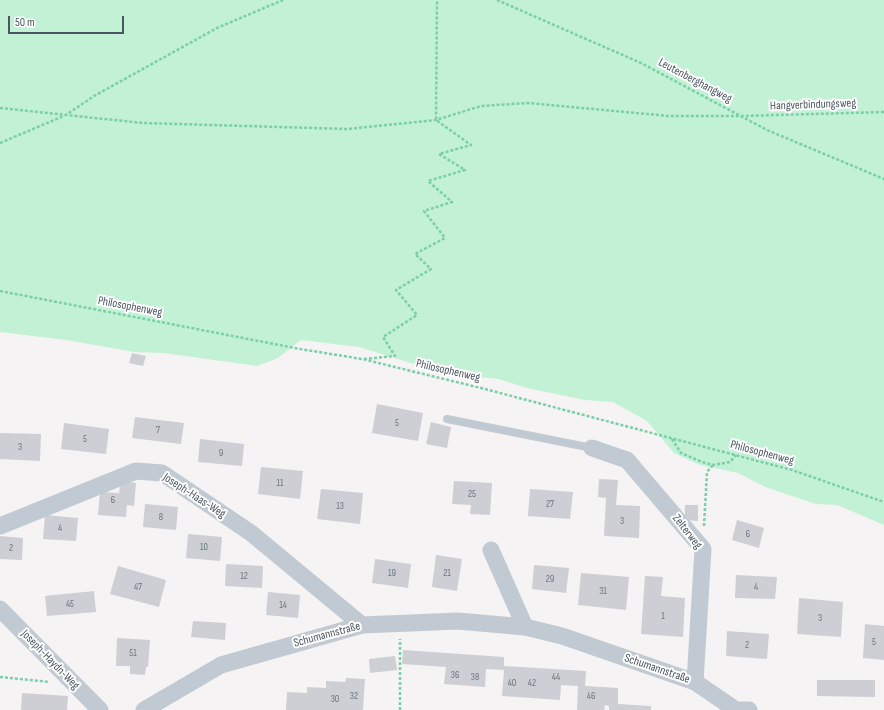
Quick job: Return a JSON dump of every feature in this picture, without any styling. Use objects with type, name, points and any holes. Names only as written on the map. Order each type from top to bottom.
[{"type":"street","name":"Zelterweg","points":[[592,448],[627,460],[703,548],[695,682]]},
{"type":"street","name":"Joseph-Haas-Weg","points":[[0,526],[136,471],[162,473],[251,533],[362,625]]},
{"type":"street","points":[[491,550],[525,627]]},
{"type":"street","name":"Joseph-Haydn-Weg","points":[[0,609],[100,710]]},
{"type":"street","name":"Schumannstraße","points":[[144,710],[221,665],[362,625],[458,621],[525,627],[562,636],[695,682],[735,710]]},
{"type":"street","points":[[735,710],[749,710]]},
{"type":"lane","points":[[447,419],[592,448]]},
{"type":"path","points":[[0,143],[66,115],[94,96],[217,28],[284,0]]},
{"type":"path","points":[[362,359],[395,356],[383,337],[417,315],[396,290],[431,269],[415,254],[445,238],[424,211],[452,202],[428,181],[465,170],[438,154],[471,145],[436,120],[437,0]]},
{"type":"path","name":"Leutenberghangweg","points":[[497,0],[641,62],[767,130],[884,179]]},
{"type":"path","name":"Hangverbindungsweg","points":[[0,108],[144,124],[348,129],[436,120],[481,106],[528,103],[669,116],[742,116],[884,112]]},
{"type":"path","name":"Philosophenweg","points":[[0,291],[300,349],[362,359],[485,389],[792,470],[884,502]]},
{"type":"path","points":[[671,438],[681,453],[713,465],[730,462],[736,455]]},
{"type":"path","points":[[704,528],[707,472],[713,465]]},
{"type":"path","points":[[400,623],[400,710]]},
{"type":"path","points":[[0,677],[73,684]]},
{"type":"green space","points":[[0,0],[884,0],[884,525],[837,505],[816,504],[765,487],[738,473],[700,465],[674,453],[647,421],[613,402],[585,400],[527,388],[499,379],[447,374],[359,347],[301,340],[278,358],[257,366],[164,353],[134,352],[66,340],[0,332]]},
{"type":"building","points":[[132,353],[146,356],[143,366],[129,363]]},
{"type":"building","points":[[377,404],[423,413],[418,441],[372,433]]},
{"type":"building","points":[[135,417],[184,423],[181,444],[132,438]]},
{"type":"building","points":[[431,422],[451,427],[447,448],[426,444]]},
{"type":"building","points":[[64,423],[109,429],[106,454],[61,449]]},
{"type":"building","points":[[0,433],[41,434],[40,461],[0,459]]},
{"type":"building","points":[[200,439],[244,444],[242,466],[198,462]]},
{"type":"building","points":[[261,467],[303,471],[300,499],[258,494]]},
{"type":"building","points":[[599,479],[618,480],[616,505],[640,506],[639,538],[604,536],[606,498],[598,497]]},
{"type":"building","points":[[121,481],[136,483],[134,506],[127,505],[126,517],[98,515],[100,492],[119,493]]},
{"type":"building","points":[[454,481],[492,483],[490,515],[470,514],[471,505],[452,504]]},
{"type":"building","points":[[321,489],[363,493],[360,524],[317,519]]},
{"type":"building","points":[[530,489],[573,492],[570,519],[528,516]]},
{"type":"building","points":[[145,504],[178,507],[176,530],[143,527]]},
{"type":"building","points":[[685,505],[698,505],[698,521],[685,520]]},
{"type":"building","points":[[45,515],[78,518],[76,541],[43,539]]},
{"type":"building","points":[[737,520],[764,528],[759,548],[732,540]]},
{"type":"building","points":[[188,534],[222,537],[220,561],[186,558]]},
{"type":"building","points":[[0,536],[23,538],[22,560],[0,559]]},
{"type":"building","points":[[436,555],[462,559],[457,591],[432,587]]},
{"type":"building","points":[[375,559],[411,564],[408,588],[372,583]]},
{"type":"building","points":[[226,564],[263,566],[262,588],[225,586]]},
{"type":"building","points":[[534,565],[569,568],[566,593],[532,589]]},
{"type":"building","points":[[118,566],[166,580],[159,607],[110,594]]},
{"type":"building","points":[[581,573],[629,577],[626,610],[578,605]]},
{"type":"building","points":[[736,575],[777,577],[775,599],[735,598]]},
{"type":"building","points":[[645,576],[663,577],[661,596],[685,598],[683,637],[641,634]]},
{"type":"building","points":[[94,591],[96,612],[47,616],[45,596]]},
{"type":"building","points":[[268,592],[300,595],[298,618],[266,615]]},
{"type":"building","points":[[799,598],[843,602],[841,637],[797,634]]},
{"type":"building","points":[[193,621],[226,623],[225,640],[191,637]]},
{"type":"building","points":[[865,624],[884,626],[884,660],[863,658]]},
{"type":"building","points":[[727,631],[769,634],[767,659],[726,656]]},
{"type":"building","points":[[117,638],[150,640],[148,667],[146,667],[145,675],[130,674],[130,666],[116,666]]},
{"type":"building","points":[[403,650],[504,657],[504,666],[586,671],[585,686],[618,688],[618,704],[651,706],[651,710],[609,710],[609,706],[605,705],[604,710],[577,710],[578,686],[561,685],[560,700],[502,696],[504,670],[486,669],[485,687],[444,684],[446,667],[402,664]]},
{"type":"building","points":[[395,656],[397,670],[370,673],[369,659]]},
{"type":"building","points":[[346,678],[365,679],[363,710],[286,710],[287,692],[307,693],[307,687],[326,688],[326,681],[345,682]]},
{"type":"building","points":[[817,680],[875,680],[875,697],[817,696]]},
{"type":"building","points":[[22,693],[68,696],[67,710],[21,710]]}]
